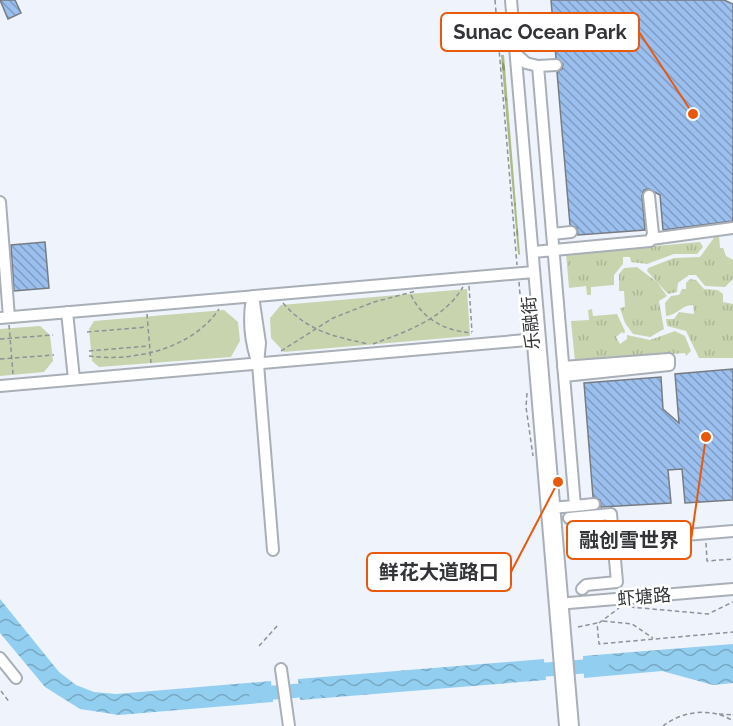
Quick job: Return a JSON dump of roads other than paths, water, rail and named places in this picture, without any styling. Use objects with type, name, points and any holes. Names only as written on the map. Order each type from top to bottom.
[{"type":"street","name":"乐融街","points":[[504,0],[531,273],[566,691]]},
{"type":"street","name":"乐融街","points":[[511,0],[533,252],[531,273]]},
{"type":"street","points":[[516,54],[526,63],[538,66],[556,64]]},
{"type":"street","points":[[538,66],[575,506]]},
{"type":"street","points":[[649,196],[651,239]]},
{"type":"street","points":[[0,202],[4,318],[531,273]]},
{"type":"street","points":[[533,252],[647,242],[651,239],[733,228]]},
{"type":"street","points":[[552,234],[571,232]]},
{"type":"street","points":[[253,296],[249,316],[252,344],[258,364],[273,550]]},
{"type":"street","points":[[67,312],[74,379]]},
{"type":"street","name":"乐融街","points":[[536,339],[543,374],[551,508]]},
{"type":"street","points":[[0,386],[536,339]]},
{"type":"street","points":[[543,374],[669,359],[669,365],[564,372]]},
{"type":"street","points":[[551,508],[594,504]]},
{"type":"street","points":[[569,518],[611,514],[616,582],[586,585],[582,589]]},
{"type":"street","points":[[614,541],[733,531]]},
{"type":"street","name":"虾塘路","points":[[559,604],[733,589]]},
{"type":"street","points":[[0,658],[16,678]]},
{"type":"street","points":[[281,669],[288,726]]},
{"type":"street","points":[[566,691],[566,726]]},
{"type":"street","points":[[566,691],[573,726]]},
{"type":"water","points":[[0,599],[59,672],[76,685],[94,692],[116,694],[271,681],[273,702],[119,715],[80,709],[45,687],[0,633]]},
{"type":"water","points":[[733,644],[733,683],[713,685],[662,671],[584,678],[583,656]]},
{"type":"water","points":[[544,659],[546,680],[300,700],[298,679]]},
{"type":"waterway","points":[[528,671],[602,665]]},
{"type":"waterway","points":[[256,694],[318,689]]},
{"type":"place","name":"Sunac Ocean Park","points":[[693,114]]},
{"type":"place","name":"融创雪世界","points":[[706,437]]},
{"type":"place","name":"鲜花大道路口","points":[[558,482]]}]
